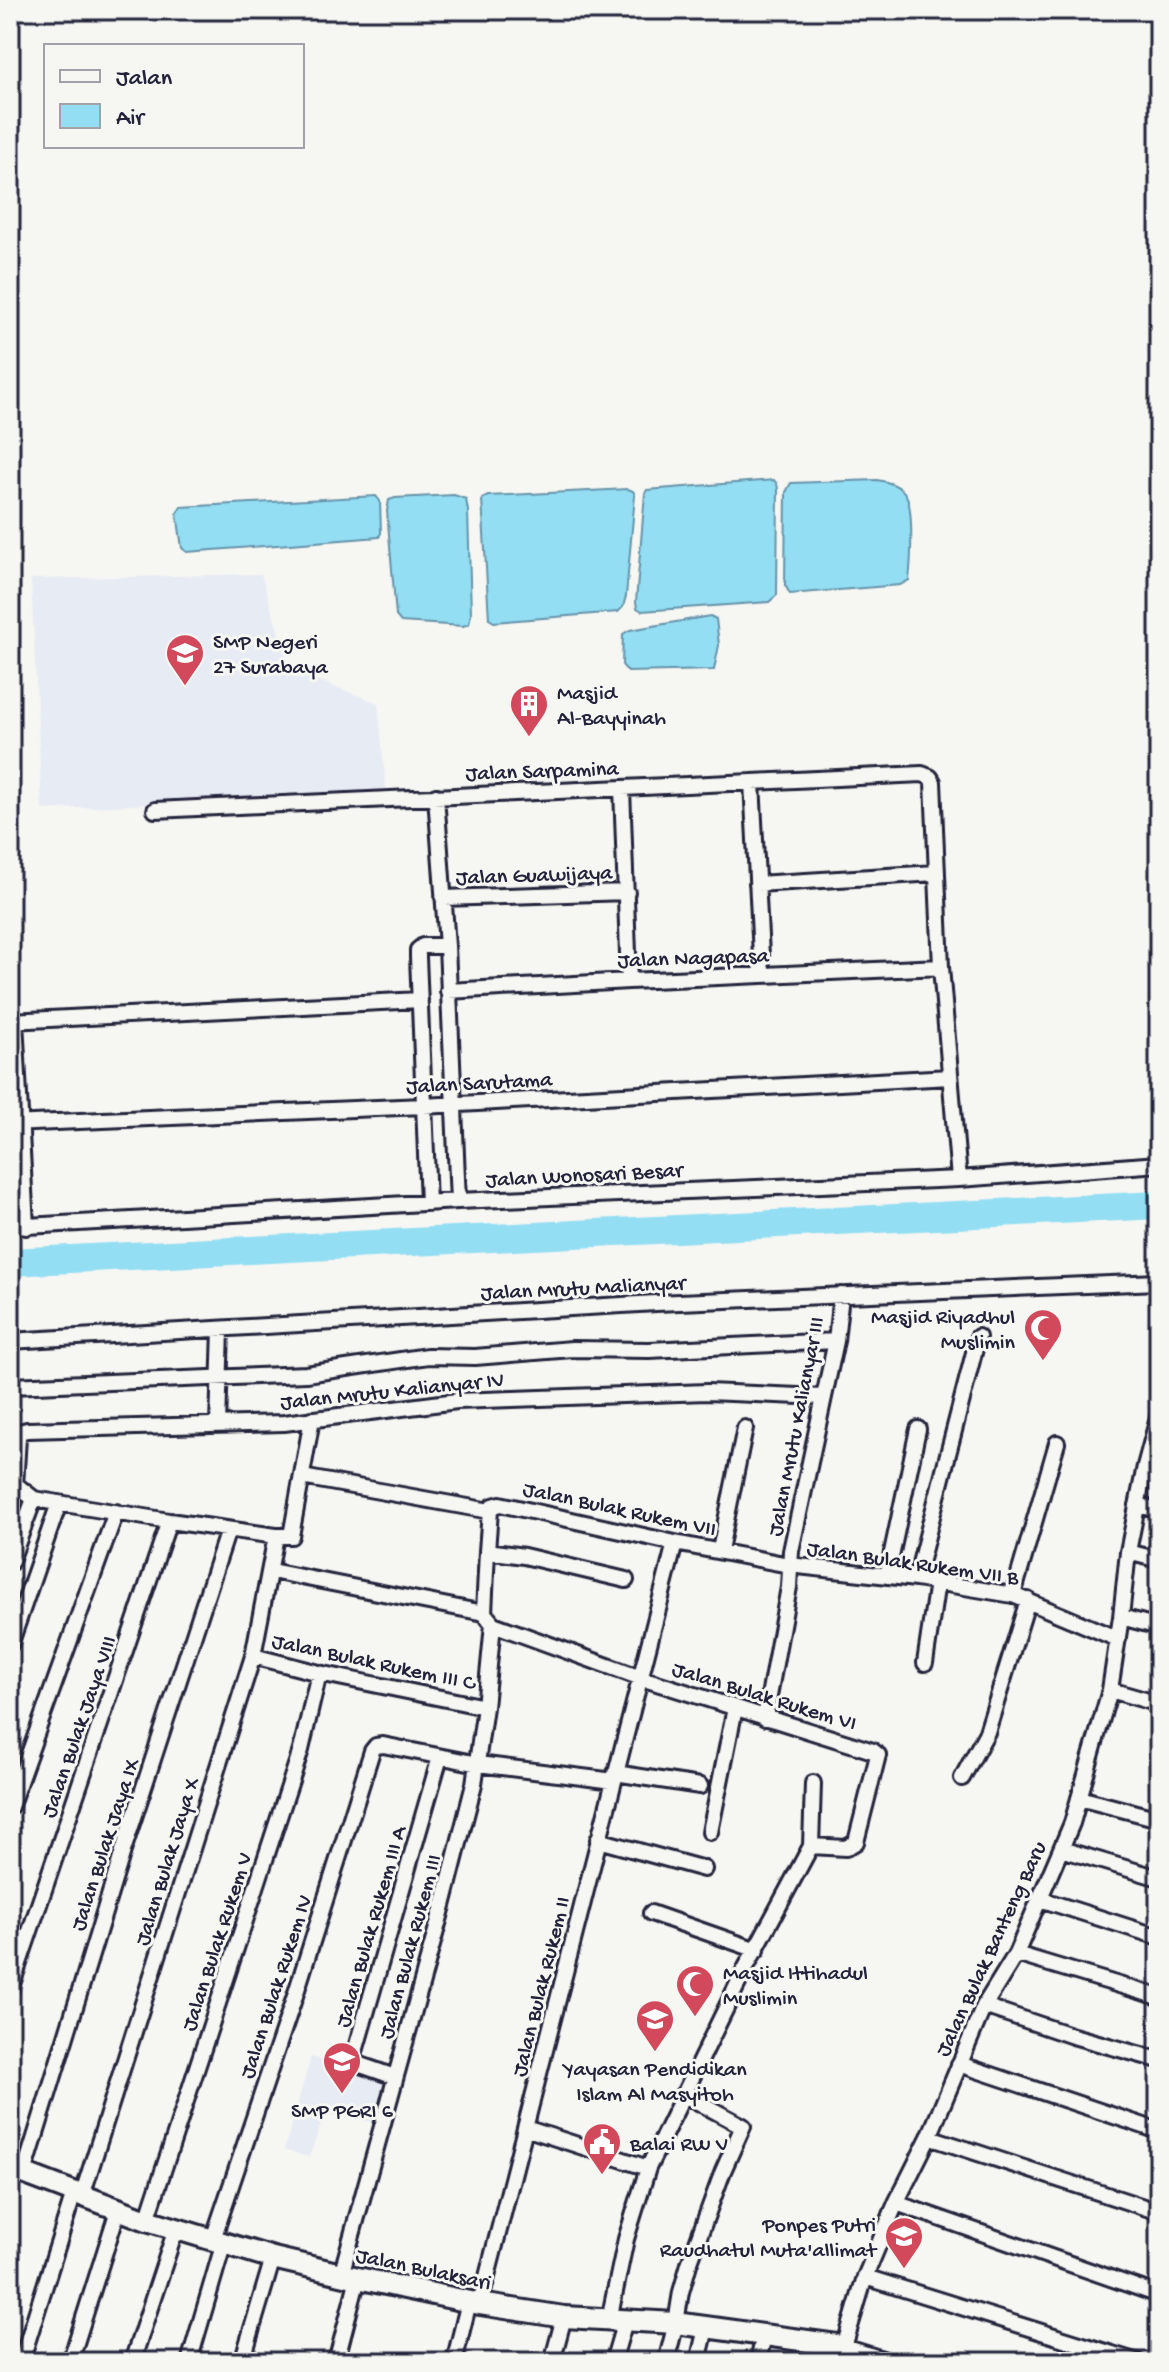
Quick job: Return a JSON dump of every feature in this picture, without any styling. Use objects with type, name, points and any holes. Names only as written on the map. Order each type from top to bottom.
[{"type":"street","name":"Jalan Sarpamina","points":[[155,810],[922,774],[933,782],[936,873]]},
{"type":"street","points":[[752,782],[762,975]]},
{"type":"street","points":[[622,788],[629,981]]},
{"type":"street","points":[[436,796],[447,946],[458,1201]]},
{"type":"street","points":[[757,884],[936,873],[959,1179]]},
{"type":"street","name":"Jalan Guawijaya","points":[[443,898],[627,892]]},
{"type":"street","points":[[428,1203],[418,950],[423,946],[447,946]]},
{"type":"street","name":"Jalan Nagapasa","points":[[448,991],[941,967]]},
{"type":"street","points":[[26,1227],[15,1124],[12,1020],[420,1000]]},
{"type":"street","points":[[423,1054],[451,1052]]},
{"type":"street","name":"Jalan Sarutama","points":[[15,1124],[423,1106],[950,1077]]},
{"type":"street","name":"Jalan Wonosari Besar","points":[[10,1227],[458,1201],[959,1179],[1159,1164]]},
{"type":"street","name":"Jalan Mrutu Malianyar","points":[[10,1341],[640,1304],[1159,1282]]},
{"type":"street","name":"Jalan Mrutu Kalianyar III","points":[[765,1718],[789,1587],[789,1565],[836,1341],[841,1295]]},
{"type":"street","points":[[218,1425],[221,1329]]},
{"type":"street","points":[[916,1579],[978,1337]]},
{"type":"street","points":[[10,1386],[306,1374],[428,1356],[475,1357],[572,1349],[753,1347],[836,1341]]},
{"type":"street","name":"Jalan Mrutu Kalianyar IV","points":[[12,1483],[19,1432],[23,1430],[218,1425],[312,1419],[457,1401],[707,1392],[823,1397]]},
{"type":"street","name":"Jalan Bulak Banteng Baru","points":[[837,2349],[896,2203],[929,2137],[984,2006],[1016,1954],[1061,1849],[1079,1798],[1110,1690],[1128,1552],[1159,1414]]},
{"type":"street","points":[[12,1483],[34,1499],[228,1530],[291,1536],[312,1419]]},
{"type":"street","points":[[720,1550],[745,1428]]},
{"type":"street","points":[[887,1576],[918,1429]]},
{"type":"street","points":[[962,1778],[987,1732],[1057,1443]]},
{"type":"street","name":"Jalan Bulak Rukem VII","points":[[302,1477],[490,1511],[500,1504],[789,1565]]},
{"type":"street","points":[[10,1563],[34,1499]]},
{"type":"street","points":[[10,1645],[59,1503]]},
{"type":"street","points":[[1137,1505],[1159,1510]]},
{"type":"street","name":"Jalan Bulak Rukem III","points":[[336,2362],[350,2277],[395,2077],[444,1902],[478,1764],[485,1707],[490,1511]]},
{"type":"street","points":[[10,1807],[116,1512]]},
{"type":"street","name":"Jalan Bulak Jaya VIII","points":[[10,1990],[169,1521]]},
{"type":"street","name":"Jalan Bulak Jaya IX","points":[[14,2172],[228,1530]]},
{"type":"street","name":"Jalan Bulak Jaya X","points":[[21,2362],[253,1656],[276,1536]]},
{"type":"street","name":"Jalan Bulak Rukem II","points":[[454,2362],[475,2303],[525,2128],[675,1543]]},
{"type":"street","points":[[487,1551],[524,1556],[626,1580]]},
{"type":"street","points":[[1128,1552],[1159,1560]]},
{"type":"street","name":"Jalan Bulak Rukem VII B","points":[[789,1565],[916,1579],[1020,1597],[1115,1638]]},
{"type":"street","points":[[271,1571],[489,1618],[641,1678]]},
{"type":"street","points":[[925,1663],[937,1582]]},
{"type":"street","points":[[1121,1617],[1159,1627]]},
{"type":"street","name":"Jalan Bulak Rukem III C","points":[[253,1656],[319,1673],[485,1707]]},
{"type":"street","name":"Jalan Bulak Rukem V","points":[[147,2220],[301,1750],[319,1673]]},
{"type":"street","name":"Jalan Bulak Rukem VI","points":[[641,1678],[876,1753],[879,1758],[856,1842],[846,1848],[811,1846]]},
{"type":"street","points":[[1110,1690],[1159,1704]]},
{"type":"street","points":[[710,1832],[735,1708]]},
{"type":"street","name":"Jalan Bulak Rukem IV","points":[[189,2362],[218,2240],[372,1751],[376,1746],[383,1745],[440,1757]]},
{"type":"street","points":[[440,1757],[478,1764],[700,1786]]},
{"type":"street","name":"Jalan Bulak Rukem III A","points":[[395,2077],[352,2062],[440,1757]]},
{"type":"street","points":[[613,2362],[626,2239],[648,2168],[811,1846],[813,1783]]},
{"type":"street","points":[[1079,1798],[1159,1819]]},
{"type":"street","points":[[598,1840],[704,1869]]},
{"type":"street","points":[[1061,1849],[1159,1878]]},
{"type":"street","points":[[1040,1899],[1159,1937]]},
{"type":"street","points":[[651,1913],[757,1950]]},
{"type":"street","points":[[1016,1954],[1159,1997]]},
{"type":"street","points":[[984,2006],[1073,2036],[1159,2060]]},
{"type":"street","points":[[959,2064],[1159,2131]]},
{"type":"street","points":[[666,2362],[689,2264],[743,2126],[683,2094]]},
{"type":"street","points":[[525,2128],[648,2168]]},
{"type":"street","points":[[929,2137],[1159,2212]]},
{"type":"street","name":"Jalan Bulaksari","points":[[14,2172],[147,2220],[273,2258],[350,2277],[475,2303],[564,2317],[676,2323],[837,2349]]},
{"type":"street","points":[[896,2203],[1159,2295]]},
{"type":"street","points":[[70,2362],[118,2210]]},
{"type":"street","points":[[132,2362],[176,2229]]},
{"type":"street","points":[[242,2362],[273,2258]]},
{"type":"street","points":[[865,2277],[1138,2362]]},
{"type":"street","points":[[552,2362],[564,2317]]},
{"type":"street","points":[[698,2362],[706,2328]]},
{"type":"street","points":[[758,2362],[764,2335]]},
{"type":"street","points":[[837,2349],[892,2362]]},
{"type":"shaded area","name":"SMP Negeri 27 Surabaya","points":[[261,574],[290,670],[378,703],[386,790],[42,810],[31,579]]},
{"type":"shaded area","name":"SMP PGRI 6","points":[[311,2057],[390,2077],[378,2123],[325,2114],[309,2157],[284,2150]]},
{"type":"water","points":[[774,480],[778,489],[777,595],[769,602],[642,611],[637,608],[647,490]]},
{"type":"water","points":[[877,480],[900,489],[909,502],[909,580],[900,585],[790,594],[785,585],[786,492],[791,483]]},
{"type":"water","points":[[628,489],[635,495],[626,596],[618,612],[494,622],[489,619],[482,499],[488,496]]},
{"type":"water","points":[[454,495],[466,499],[468,511],[469,624],[401,622],[396,616],[387,511],[389,500]]},
{"type":"water","points":[[376,496],[380,501],[379,537],[187,552],[182,548],[177,513],[181,507]]},
{"type":"water","points":[[710,616],[716,619],[719,645],[714,670],[628,672],[622,665],[623,634],[630,630]]},
{"type":"waterway","points":[[10,1262],[1159,1205]]},
{"type":"place","name":"SMP Negeri 27 Surabaya","points":[[185,687]]},
{"type":"place","name":"Masjid Al-Bayyinah","points":[[529,738]]},
{"type":"place","name":"Masjid Riyadhul Muslimin","points":[[1043,1362]]},
{"type":"place","name":"Masjid Ittihadul Muslimin","points":[[695,2018]]},
{"type":"place","name":"Yayasan Pendidikan Islam Al Masyitoh","points":[[655,2053]]},
{"type":"place","name":"SMP PGRI 6","points":[[342,2095]]},
{"type":"place","name":"Balai RW V","points":[[602,2176]]},
{"type":"place","name":"Ponpes Putri Raudhatul Muta'allimat","points":[[904,2270]]}]
